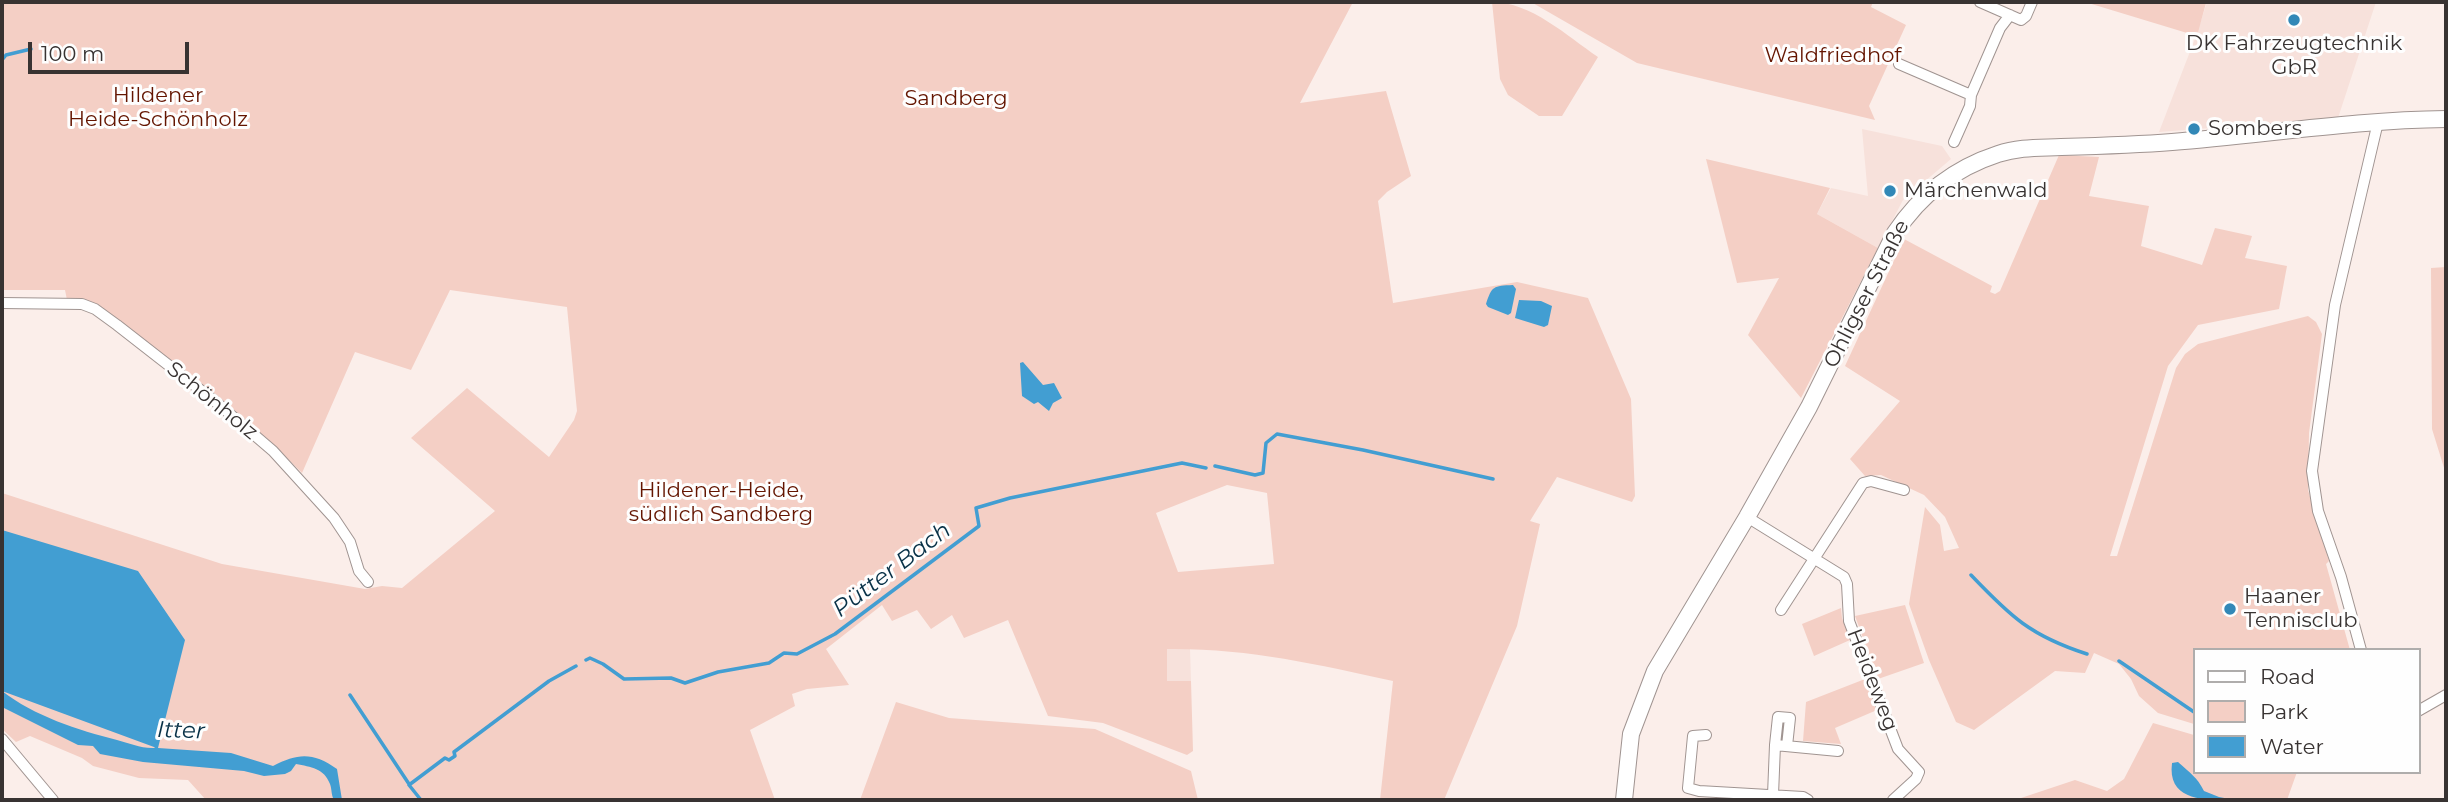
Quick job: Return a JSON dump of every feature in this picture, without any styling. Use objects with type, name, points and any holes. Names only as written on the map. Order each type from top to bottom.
[{"type":"main road","name":"Ohligser Straße","points":[[1624,800],[1631,734],[1655,671],[1810,407],[1895,233],[1913,207],[1945,179],[1970,165],[2012,150],[2171,143],[2378,122],[2446,120]]},
{"type":"street","points":[[1980,2],[2021,20],[2032,2]]},
{"type":"street","points":[[1954,142],[2000,28],[2010,15]]},
{"type":"street","points":[[1899,65],[1971,95]]},
{"type":"street","points":[[2360,648],[2341,577],[2318,511],[2313,492],[2312,471],[2335,305],[2378,122]]},
{"type":"street","name":"Schönholz","points":[[2,303],[82,304],[95,309],[117,325],[217,403],[273,451],[334,518],[350,542],[359,571],[368,582]]},
{"type":"street","points":[[1781,610],[1863,483],[1871,481],[1904,490]]},
{"type":"street","name":"Heideweg","points":[[1747,517],[1843,577],[1847,584],[1849,621],[1898,749],[1919,772],[1916,779],[1893,800]]},
{"type":"street","points":[[2420,710],[2446,695]]},
{"type":"street","points":[[1706,735],[1692,736],[1688,789],[1803,797],[1808,800]]},
{"type":"street","points":[[2,739],[53,800]]},
{"type":"street","points":[[1773,795],[1781,746],[1838,751]]},
{"type":"shaded area","points":[[2207,2],[2376,2],[2338,118],[2159,132]]},
{"type":"shaded area","name":"Märchenwald","points":[[1862,129],[1942,146],[1951,159],[1903,200],[1878,248],[1817,214],[1831,188],[1868,196]]},
{"type":"shaded area","points":[[1166,649],[1190,649],[1191,681],[1167,681]]},
{"type":"green space","points":[[2,2],[1353,2],[1300,103],[1386,91],[1411,176],[1378,201],[1393,303],[1517,282],[1588,298],[1631,399],[1635,496],[1632,502],[1557,477],[1530,521],[1540,524],[1517,626],[1444,800],[1380,800],[1393,681],[1253,654],[1167,649],[1167,681],[1191,681],[1193,751],[1187,755],[1103,723],[1048,716],[1008,620],[964,638],[952,615],[931,629],[917,610],[892,621],[882,605],[826,649],[849,685],[807,689],[792,694],[795,706],[750,730],[775,800],[206,800],[188,780],[139,778],[93,766],[82,758],[30,736],[16,742],[2,729],[2,493],[222,564],[365,589],[382,586],[402,588],[495,511],[411,438],[467,388],[549,457],[574,420],[577,411],[567,307],[450,290],[411,370],[355,352],[302,473],[276,447],[119,322],[67,300],[65,290],[2,290]],"holes":[[[1227,485],[1267,493],[1274,564],[1178,572],[1156,513]]]},
{"type":"green space","points":[[1492,2],[1535,14],[1598,57],[1562,116],[1539,116],[1508,95],[1500,79]]},
{"type":"green space","name":"Waldfriedhof","points":[[1531,2],[1873,2],[1871,7],[1906,25],[1869,106],[1875,120],[1637,63]]},
{"type":"green space","points":[[2085,2],[2201,2],[2206,3],[2197,36]]},
{"type":"green space","points":[[2059,155],[2099,157],[2089,196],[2149,206],[2141,246],[2202,265],[2215,228],[2252,236],[2245,258],[2287,266],[2279,309],[2198,325],[2168,366],[2110,556],[2117,556],[2176,368],[2185,354],[2198,344],[2308,316],[2316,322],[2322,334],[2309,433],[2308,490],[2329,561],[2326,564],[2349,648],[2192,648],[2192,723],[2158,713],[2139,696],[2131,679],[2119,664],[2094,653],[2085,673],[2055,671],[1974,730],[1956,722],[1929,660],[1909,604],[1925,507],[1940,525],[1944,551],[1959,548],[1945,517],[1924,495],[1881,475],[1865,476],[1850,459],[1900,401],[1845,366],[1904,239],[1992,286],[1990,292],[1995,294],[2000,291]]},
{"type":"green space","points":[[1706,159],[1830,188],[1817,214],[1878,248],[1801,398],[1748,335],[1779,278],[1737,283]]},
{"type":"green space","points":[[2446,267],[2445,471],[2432,429],[2431,268]]},
{"type":"green space","points":[[1905,605],[1924,663],[1878,679],[1855,616]]},
{"type":"green space","points":[[1841,608],[1850,640],[1814,656],[1802,624]]},
{"type":"green space","points":[[1865,679],[1877,710],[1835,728],[1841,744],[1803,741],[1806,702]]},
{"type":"green space","points":[[896,702],[949,718],[1095,729],[1191,771],[1198,800],[860,800]]},
{"type":"green space","points":[[2153,723],[2192,734],[2192,774],[2296,774],[2287,800],[2015,800],[2075,780],[2107,791],[2124,779]]},
{"type":"water","points":[[1513,285],[1516,289],[1511,313],[1508,315],[1488,307],[1486,304],[1494,288]]},
{"type":"water","points":[[1519,300],[1541,301],[1552,306],[1548,325],[1544,327],[1515,318]]},
{"type":"water","points":[[1023,362],[1043,385],[1054,383],[1062,398],[1053,403],[1049,411],[1038,402],[1034,404],[1022,396],[1020,363]]},
{"type":"water","points":[[2,530],[138,571],[185,640],[158,748],[231,753],[273,766],[298,757],[313,757],[337,769],[342,800],[334,800],[327,779],[321,771],[312,767],[296,764],[285,774],[264,776],[244,771],[143,762],[100,754],[93,746],[78,745],[2,707]],"holes":[[[2,691],[154,747],[140,747],[72,727],[28,708]]]},
{"type":"water","points":[[2178,762],[2204,791],[2235,800],[2201,799],[2182,792],[2172,776],[2172,763]]},
{"type":"waterway","points":[[2,60],[6,55],[31,49]]},
{"type":"waterway","name":"Pütter Bach","points":[[1215,466],[1255,475],[1263,473],[1266,443],[1277,434],[1493,479]]},
{"type":"waterway","name":"Pütter Bach","points":[[586,660],[590,658],[603,664],[624,679],[671,678],[685,683],[718,672],[769,663],[784,653],[797,654],[835,634],[979,526],[976,508],[1010,498],[1182,463],[1206,468]]},
{"type":"waterway","points":[[1971,575],[2023,624],[2051,640],[2087,654]]},
{"type":"waterway","points":[[2119,661],[2192,711]]},
{"type":"waterway","name":"Pütter Bach","points":[[421,800],[409,785],[445,758],[449,760],[455,756],[454,752],[549,681],[576,666]]},
{"type":"waterway","points":[[350,695],[409,784]]},
{"type":"place","name":"DK Fahrzeugtechnik GbR","points":[[2294,20]]},
{"type":"place","name":"Sombers","points":[[2194,129]]},
{"type":"place","name":"Märchenwald","points":[[1890,191]]},
{"type":"place","name":"Haaner Tennisclub","points":[[2230,609]]},
{"type":"park label","name":"Sandberg","points":[[956,99]]},
{"type":"park label","name":"Hildener Heide-Schönholz","points":[[158,108]]},
{"type":"park label","name":"Hildener-Heide, südlich Sandberg","points":[[721,503]]},
{"type":"water label","name":"Itter","points":[[181,731]]}]
